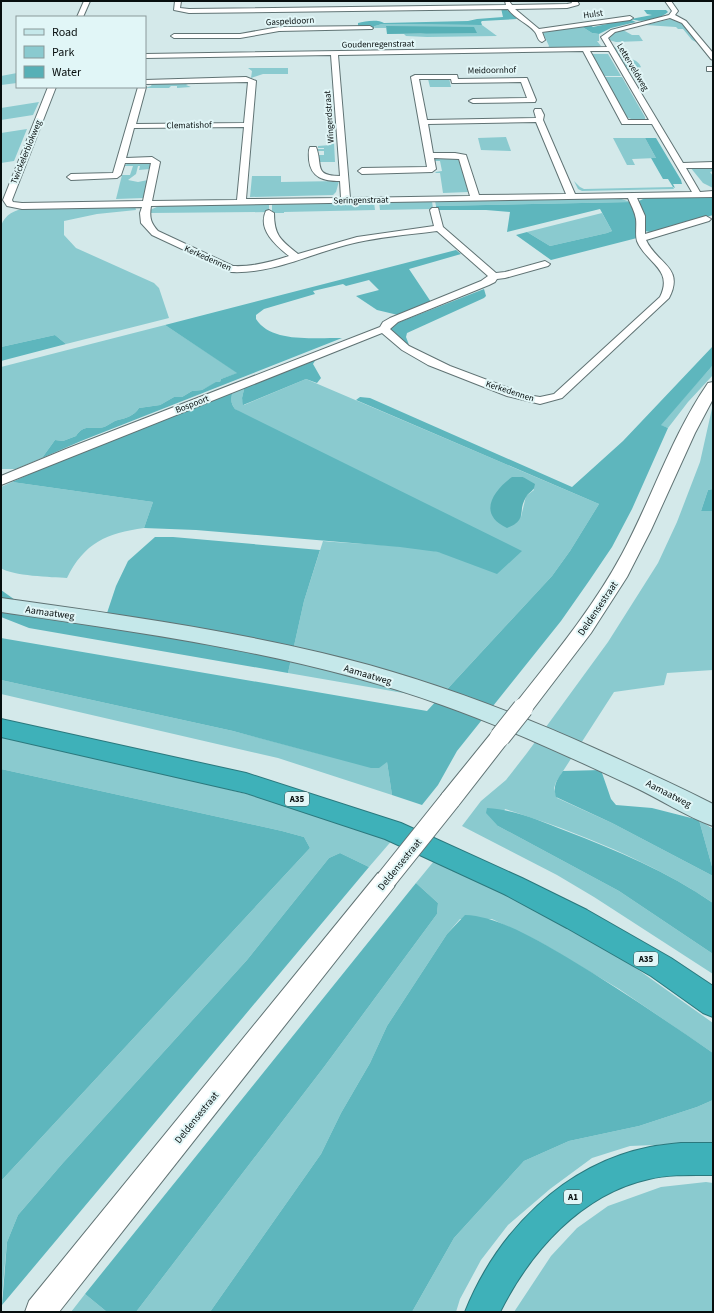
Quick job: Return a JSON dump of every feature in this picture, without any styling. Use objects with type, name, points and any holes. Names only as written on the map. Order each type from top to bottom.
[{"type":"highway","name":"A35","points":[[1,728],[246,783],[323,806],[392,830],[513,886],[577,919],[661,967],[713,1003]]},
{"type":"highway","name":"A1","points":[[482,1312],[486,1302],[518,1250],[552,1212],[581,1191],[622,1170],[660,1160],[713,1159]]},
{"type":"main road","name":"Aamaatweg","points":[[1,605],[222,638],[325,661],[379,676],[451,699],[531,730],[668,791],[713,816]]},
{"type":"street","points":[[80,16],[86,1]]},
{"type":"street","points":[[178,1],[176,9],[178,10],[410,8],[574,3]]},
{"type":"street","points":[[239,10],[242,1]]},
{"type":"street","points":[[343,1],[344,9]]},
{"type":"street","points":[[409,1],[410,8]]},
{"type":"street","points":[[668,1],[675,11],[671,16],[684,22],[713,58]]},
{"type":"street","points":[[508,4],[538,31],[546,50]]},
{"type":"street","points":[[334,9],[335,17]]},
{"type":"street","name":"Hulst","points":[[538,31],[643,16]]},
{"type":"street","name":"Letterveldweg","points":[[671,16],[610,32],[604,37],[698,194]]},
{"type":"street","name":"Gaspeldoorn","points":[[174,36],[222,45],[240,36],[279,29],[335,26],[370,28]]},
{"type":"street","name":"Goudenregenstraat","points":[[146,56],[222,45],[334,53],[610,49]]},
{"type":"street","points":[[586,50],[626,122],[654,122]]},
{"type":"street","name":"Wingerdstraat","points":[[334,53],[346,200]]},
{"type":"street","name":"Meidoornhof","points":[[430,156],[415,78],[454,77],[455,81],[524,80],[540,116],[538,120],[544,129],[572,197]]},
{"type":"street","points":[[146,82],[246,79],[252,81],[247,89],[247,125],[241,202]]},
{"type":"street","name":"Twickelerblokweg","points":[[10,204],[7,200],[52,88]]},
{"type":"street","points":[[71,177],[117,175],[141,88],[164,90]]},
{"type":"street","points":[[473,101],[532,100]]},
{"type":"street","points":[[423,122],[538,120]]},
{"type":"street","name":"Clematishof","points":[[131,126],[247,125]]},
{"type":"street","name":"Wingerdstraat","points":[[313,149],[313,162],[316,172],[319,175],[330,179],[344,179]]},
{"type":"street","points":[[362,171],[432,169],[430,156],[455,155],[464,157],[475,198]]},
{"type":"street","points":[[121,161],[152,160],[156,162],[147,204]]},
{"type":"street","points":[[680,166],[713,165]]},
{"type":"street","name":"Seringenstraat","points":[[10,204],[22,206],[713,194]]},
{"type":"street","points":[[632,196],[640,216],[641,238],[655,235],[706,218]]},
{"type":"street","points":[[3,211],[10,204]]},
{"type":"street","name":"Kerkedennen","points":[[147,204],[145,213],[146,223],[155,233],[231,269],[241,271],[296,257],[345,242],[439,228]]},
{"type":"street","points":[[435,210],[439,228],[491,272],[493,276]]},
{"type":"street","points":[[269,213],[268,227],[271,236],[296,257]]},
{"type":"street","name":"Kerkedennen","points":[[384,329],[411,352],[433,363],[522,397],[538,400],[558,396],[664,298],[670,290],[671,282],[668,274],[646,247],[641,238]]},
{"type":"street","points":[[493,276],[506,275],[545,264]]},
{"type":"street","points":[[384,329],[394,320],[485,284],[491,280],[493,276]]},
{"type":"street","name":"Bospoort","points":[[1,481],[84,446],[384,329]]},
{"type":"street","name":"Deldensestraat","points":[[48,1302],[450,800],[587,625],[618,577],[657,500],[700,407],[713,386]]},
{"type":"green space","points":[[671,19],[683,25],[698,43],[692,40],[683,29],[678,29],[676,27],[645,25]]},
{"type":"green space","points":[[382,24],[482,25],[497,36],[406,36],[404,34],[426,34],[386,27],[374,28],[375,26]]},
{"type":"green space","points":[[581,26],[592,33],[599,34],[599,41],[597,41],[601,46],[596,48],[548,48],[549,46],[543,33],[541,33]]},
{"type":"green space","points":[[623,30],[632,35],[639,35],[643,41],[616,42],[609,40],[610,36]]},
{"type":"green space","points":[[614,48],[624,49],[619,50],[624,58],[634,60],[641,67],[634,70],[628,70]]},
{"type":"green space","points":[[591,54],[608,54],[621,76],[603,76]]},
{"type":"green space","points":[[248,68],[288,68],[288,74],[263,74],[251,78],[252,71]]},
{"type":"green space","points":[[16,73],[16,83],[1,85],[1,76]]},
{"type":"green space","points":[[604,77],[622,77],[645,119],[634,120],[626,117]]},
{"type":"green space","points":[[449,78],[451,87],[430,87],[428,79]]},
{"type":"green space","points":[[178,82],[192,82],[186,85],[191,87],[177,88],[177,86],[171,86],[169,88],[146,88],[152,84],[146,83],[178,84]]},
{"type":"green space","points":[[39,102],[33,115],[1,120],[1,108]]},
{"type":"green space","points":[[27,129],[14,161],[1,163],[1,133]]},
{"type":"green space","points":[[506,137],[511,151],[481,150],[478,138]]},
{"type":"green space","points":[[613,138],[645,138],[656,158],[632,159],[635,165],[627,165]]},
{"type":"green space","points":[[331,142],[334,142],[335,162],[319,162],[318,155],[324,155],[324,151],[318,151],[318,149],[324,148],[318,148],[318,146],[331,145]]},
{"type":"green space","points":[[437,157],[457,157],[460,160],[468,192],[443,193],[440,173],[435,172],[442,171],[440,161],[434,161]]},
{"type":"green space","points":[[148,162],[151,164],[150,169],[139,170],[140,166],[138,166],[136,174],[128,180],[138,182],[148,180],[143,198],[116,199],[122,175],[130,175],[133,166],[125,165],[129,163]]},
{"type":"green space","points":[[690,167],[713,167],[713,171],[710,172],[713,176],[713,188],[703,183]]},
{"type":"green space","points":[[252,176],[281,176],[281,182],[339,181],[336,192],[333,195],[250,197]]},
{"type":"green space","points":[[574,181],[584,189],[673,187],[674,189],[582,191],[578,189]]},
{"type":"green space","points":[[618,198],[631,202],[436,206],[435,201]]},
{"type":"green space","points":[[432,201],[433,209],[380,210],[379,202]]},
{"type":"green space","points":[[374,202],[375,210],[272,213],[272,204]]},
{"type":"green space","points":[[269,204],[269,212],[149,213],[150,210],[159,206]]},
{"type":"green space","points":[[135,206],[136,210],[97,214],[64,221],[64,235],[76,248],[154,283],[159,288],[169,318],[66,344],[55,335],[1,347],[1,226],[5,218],[14,211],[26,208]]},
{"type":"green space","points":[[602,213],[612,231],[607,233],[550,246],[527,232]]},
{"type":"green space","points":[[165,325],[238,373],[221,379],[220,382],[202,390],[192,391],[182,397],[174,397],[160,405],[139,408],[130,416],[114,421],[104,427],[85,428],[76,436],[63,441],[55,440],[42,458],[16,469],[1,469],[1,367]]},
{"type":"green space","points":[[713,365],[713,375],[688,402],[668,428],[660,425]]},
{"type":"green space","points":[[306,379],[599,504],[570,551],[552,576],[438,699],[288,673],[304,601],[323,541],[418,548],[447,554],[235,409],[231,400],[233,390],[245,385],[242,398],[244,405]],"holes":[[[523,477],[534,490],[526,496],[521,517]]]},
{"type":"green space","points":[[713,404],[713,489],[708,490],[701,511],[713,511],[713,670],[667,673],[664,685],[614,692],[556,782],[554,788],[557,798],[612,823],[713,876],[713,903],[690,888],[639,861],[559,827],[505,809],[498,826],[619,891],[713,954],[713,974],[594,897],[557,875],[462,826],[481,801],[506,780],[527,753],[608,642],[658,563],[677,522],[700,462]]},
{"type":"green space","points":[[12,482],[153,502],[144,528],[119,533],[98,542],[81,556],[67,578],[42,577],[14,573],[1,568],[1,487]]},
{"type":"green space","points":[[1,680],[233,731],[324,755],[387,762],[392,795],[278,758],[1,694]]},
{"type":"green space","points":[[1,736],[155,771],[258,797],[394,838],[369,867],[340,853],[329,858],[247,960],[62,1164],[18,1215],[7,1242],[1,1307],[1,1181],[310,848],[304,837],[282,831],[1,769]]},
{"type":"green space","points":[[699,820],[713,829],[713,870]]},
{"type":"green space","points":[[434,861],[531,905],[588,934],[713,1023],[713,1053],[619,989],[540,942],[492,919],[460,919],[447,934],[387,1026],[370,1063],[341,1113],[321,1154],[210,1312],[136,1312],[324,1067],[437,914],[438,903],[416,883]]},
{"type":"green space","points":[[713,1100],[713,1145],[701,1143],[630,1146],[592,1158],[550,1189],[508,1225],[481,1260],[460,1299],[456,1312],[412,1312],[454,1238],[524,1161],[569,1141],[639,1126],[697,1107]]},
{"type":"green space","points":[[706,1182],[713,1183],[713,1312],[514,1312],[551,1256],[577,1228],[608,1206],[661,1187]]},
{"type":"green space","points":[[85,1294],[107,1312],[71,1312]]},
{"type":"shaded area","points":[[501,8],[505,8],[517,19],[482,21],[482,25],[382,24],[373,28],[358,27],[358,23],[371,21],[384,23],[468,21],[503,17]]},
{"type":"shaded area","points":[[644,10],[666,10],[668,12],[660,17],[650,20],[640,21],[631,19],[652,15],[647,14]]},
{"type":"shaded area","points":[[629,19],[636,22],[611,28],[599,34],[592,33],[581,26],[590,25],[593,27],[607,24],[604,23]]},
{"type":"shaded area","points":[[645,138],[656,138],[682,184],[673,184],[675,188],[668,179],[663,179],[651,158],[656,158]]},
{"type":"shaded area","points":[[713,197],[713,215],[655,233],[645,231],[637,202],[645,198]]},
{"type":"shaded area","points":[[631,202],[636,214],[637,238],[551,260],[516,235],[527,232],[550,246],[612,231],[600,209],[507,232],[510,212],[486,210],[437,210],[436,206]]},
{"type":"shaded area","points":[[456,250],[461,254],[409,269],[431,302],[398,315],[377,310],[356,296],[379,290],[369,280],[346,286],[343,284],[313,291],[315,294],[264,309],[256,315],[256,319],[263,327],[283,336],[295,338],[342,338],[81,441],[42,458],[55,440],[63,441],[76,436],[85,428],[104,427],[114,421],[130,416],[139,408],[160,405],[174,397],[182,397],[192,391],[202,390],[216,382],[220,382],[221,379],[237,373],[165,325]]},
{"type":"shaded area","points":[[484,289],[486,296],[484,298],[407,333],[406,337],[409,345],[400,340],[390,330],[392,325]]},
{"type":"shaded area","points":[[55,335],[66,344],[1,361],[1,347]]},
{"type":"shaded area","points":[[713,346],[713,365],[661,425],[668,428],[632,509],[612,547],[561,621],[457,751],[438,785],[422,805],[392,795],[387,762],[379,768],[371,768],[233,731],[1,680],[1,638],[427,711],[552,576],[570,551],[599,504],[356,400],[360,397],[370,398],[572,487],[623,441]]},
{"type":"shaded area","points":[[318,356],[313,364],[321,378],[317,383],[306,379],[243,405],[242,398],[245,385]]},
{"type":"shaded area","points":[[233,390],[231,400],[235,409],[522,551],[497,574],[438,552],[400,547],[196,530],[144,528],[153,502],[12,482],[70,456]]},
{"type":"shaded area","points":[[713,489],[713,511],[701,511],[708,490]]},
{"type":"shaded area","points":[[155,537],[173,537],[320,550],[304,601],[288,673],[29,628],[1,617],[1,590],[35,614],[106,616],[116,586],[128,561]]},
{"type":"shaded area","points":[[1,769],[282,831],[304,837],[310,848],[1,1181]]},
{"type":"shaded area","points":[[601,770],[611,799],[616,805],[652,808],[699,820],[713,870],[713,876],[612,823],[556,797],[556,784],[563,771]]},
{"type":"shaded area","points":[[487,808],[527,816],[585,838],[641,862],[696,892],[713,903],[713,954],[619,891],[498,826],[486,813]]},
{"type":"shaded area","points":[[340,853],[369,867],[2,1305],[7,1242],[18,1215],[62,1164],[247,960],[329,858]]},
{"type":"shaded area","points":[[416,883],[438,903],[437,914],[324,1067],[136,1312],[107,1312],[85,1294]]},
{"type":"shaded area","points":[[465,915],[478,916],[491,920],[518,930],[544,944],[587,969],[713,1053],[713,1100],[697,1107],[639,1126],[569,1141],[524,1161],[454,1238],[412,1312],[210,1312],[321,1154],[341,1113],[370,1063],[387,1026],[447,934]]},
{"type":"water","points":[[386,26],[474,27],[477,33],[387,34]]},
{"type":"water","points":[[512,477],[523,477],[535,484],[534,488],[523,502],[520,519],[518,522],[507,528],[492,516],[490,509],[494,496]]}]
